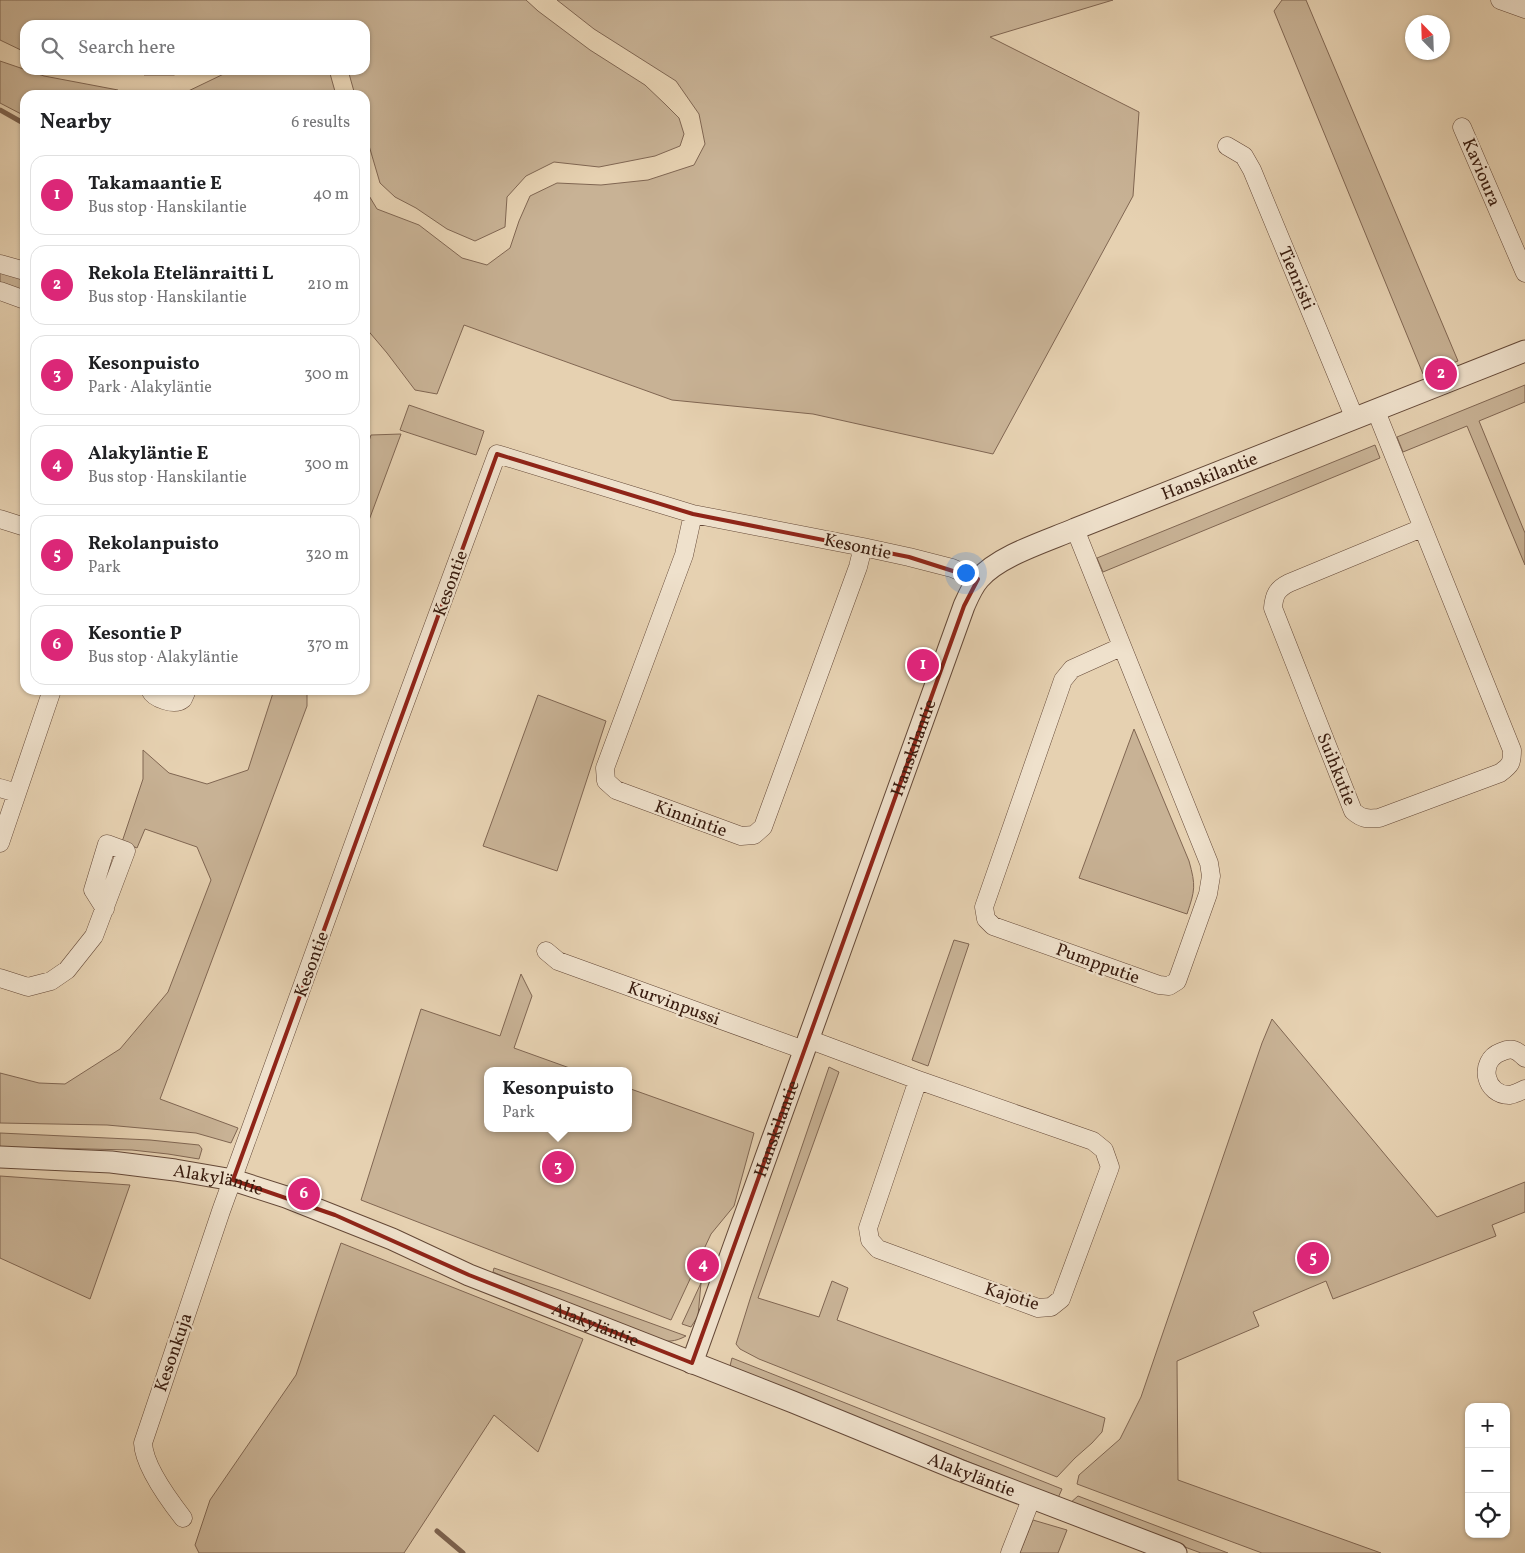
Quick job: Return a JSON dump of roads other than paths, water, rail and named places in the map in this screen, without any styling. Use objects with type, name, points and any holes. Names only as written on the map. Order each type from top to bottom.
[{"type":"street","points":[[1500,0],[1525,8]]},
{"type":"street","name":"Kavioura","points":[[1462,127],[1525,273]]},
{"type":"street","name":"Tienristi","points":[[1227,146],[1244,156],[1252,170],[1355,419]]},
{"type":"street","points":[[0,264],[20,270]]},
{"type":"street","points":[[0,291],[20,298]]},
{"type":"street","name":"Hanskilantie","points":[[692,1363],[964,606],[978,579],[1002,561],[1074,529],[1525,351]]},
{"type":"street","name":"Suihkutie","points":[[1376,411],[1512,750],[1512,761],[1500,773],[1379,818],[1360,818],[1353,811],[1272,608],[1274,598],[1279,588],[1289,583],[1422,528]]},
{"type":"street","name":"Kesontie","points":[[233,1180],[497,454],[693,514],[863,547],[952,568],[978,579]]},
{"type":"street","points":[[0,507],[12,523]]},
{"type":"street","name":"Kinnintie","points":[[693,514],[684,555],[605,768],[606,781],[616,790],[741,836],[754,835],[763,827],[858,568],[863,547]]},
{"type":"street","name":"Pumpputie","points":[[1074,529],[1209,863],[1212,876],[1208,894],[1177,981],[1169,986],[1159,985],[993,926],[986,919],[984,907],[1063,680],[1072,669],[1121,647]]},
{"type":"street","points":[[0,843],[8,791],[50,695]]},
{"type":"street","points":[[152,695],[180,702],[185,695]]},
{"type":"street","points":[[0,978],[28,987],[51,981],[67,970],[94,936],[105,909]]},
{"type":"street","name":"Kurvinpussi","points":[[546,951],[558,961],[806,1045]]},
{"type":"street","name":"Kajotie","points":[[806,1045],[918,1080],[1093,1141],[1104,1150],[1110,1167],[1061,1299],[1050,1307],[1038,1308],[878,1249],[870,1240],[868,1228],[918,1080]]},
{"type":"street","points":[[1525,1058],[1517,1050],[1508,1049],[1490,1059],[1486,1068],[1490,1085],[1498,1092],[1510,1095],[1525,1089]]},
{"type":"street","name":"Alakyläntie","points":[[0,1157],[127,1164],[204,1174],[233,1180],[286,1197],[335,1215],[469,1274],[793,1402],[958,1470],[1176,1553]]},
{"type":"street","name":"Kesonkuja","points":[[183,1518],[167,1497],[146,1459],[143,1443],[233,1180]]},
{"type":"street","points":[[1010,1553],[1032,1497]]},
{"type":"waterway","points":[[0,110],[20,121]]},
{"type":"waterway","points":[[437,1531],[463,1553]]},
{"type":"place","name":"Rekola Etelänraitti L","points":[[1441,374]]},
{"type":"place","name":"Takamaantie E","points":[[923,665]]},
{"type":"place","name":"Kesonpuisto","points":[[558,1167]]},
{"type":"place","name":"Kesontie P","points":[[304,1194]]},
{"type":"place","name":"Rekolanpuisto","points":[[1313,1258]]},
{"type":"place","name":"Alakyläntie E","points":[[703,1265]]}]
